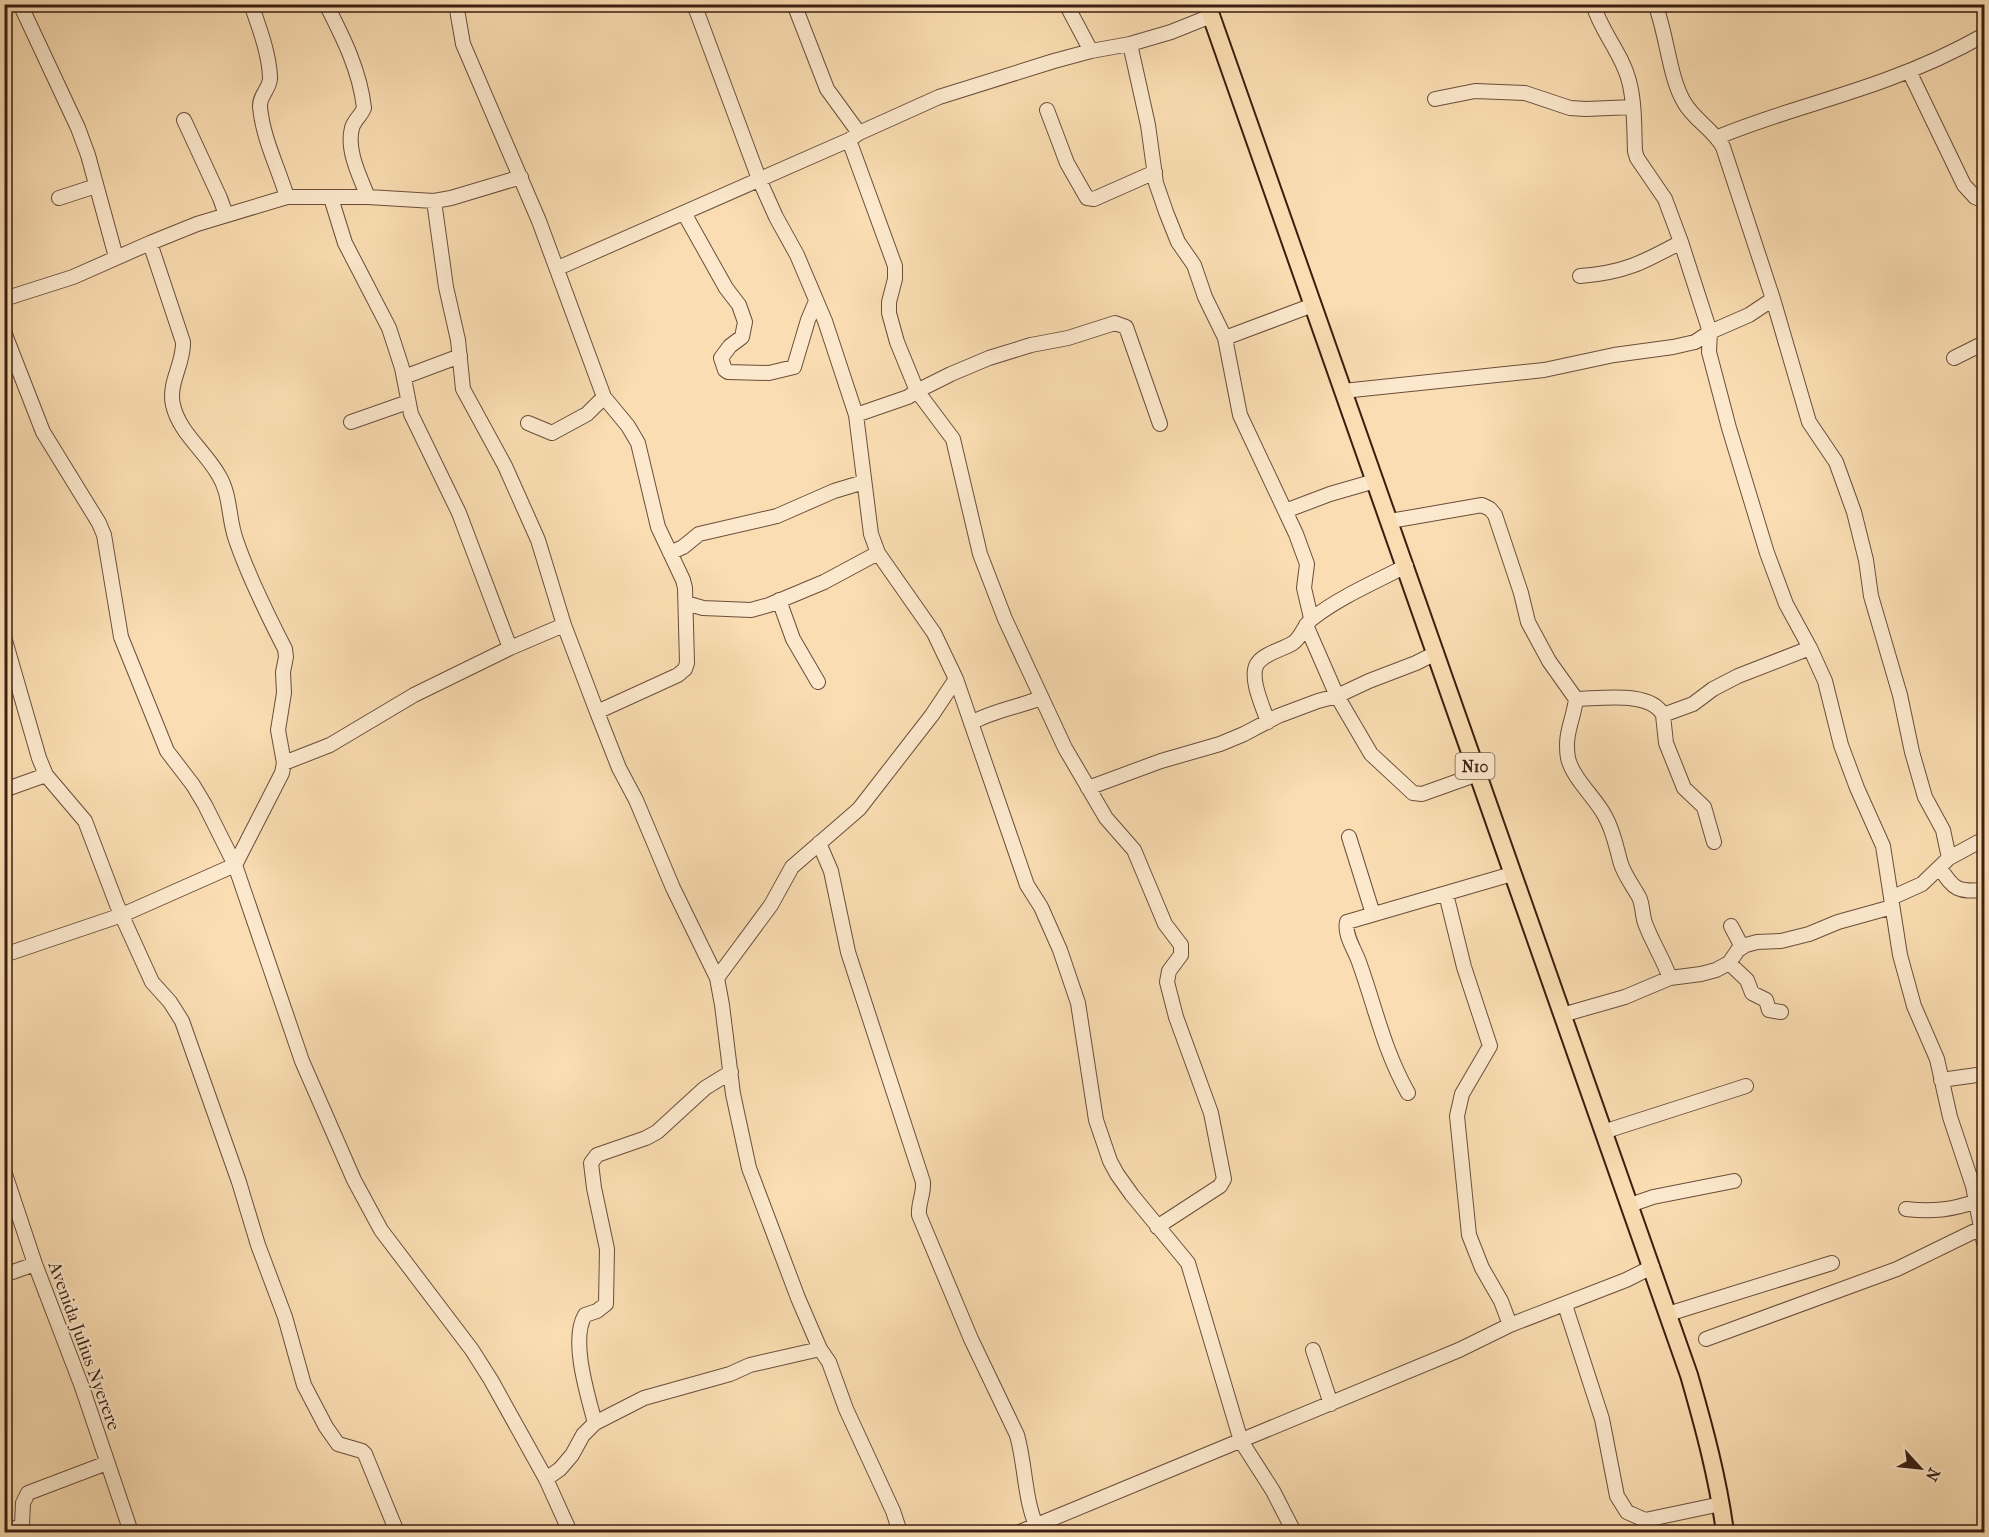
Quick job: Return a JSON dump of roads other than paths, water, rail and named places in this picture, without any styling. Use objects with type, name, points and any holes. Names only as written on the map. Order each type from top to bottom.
[{"type":"main road","name":"N10","points":[[1209,10],[1689,1375],[1704,1425],[1725,1533]]},
{"type":"street","points":[[20,4],[53,77],[72,111],[88,155],[116,258]]},
{"type":"street","points":[[251,4],[264,45],[270,77],[270,82],[260,99],[264,132],[287,197]]},
{"type":"street","points":[[326,4],[350,52],[363,100],[364,108],[352,126],[351,135],[355,164],[368,197]]},
{"type":"street","points":[[456,4],[463,44],[558,268],[604,397],[635,438],[658,527],[683,580],[686,603],[687,657],[685,669],[678,675],[597,712]]},
{"type":"street","points":[[694,4],[759,179],[825,321],[856,415],[871,534],[878,553],[934,633],[956,679],[1027,885],[1041,907],[1060,950],[1078,1003],[1096,1120],[1110,1161],[1117,1174],[1192,1271],[1241,1441],[1273,1491],[1293,1532]]},
{"type":"street","points":[[794,4],[827,89],[854,136],[893,258],[895,279],[889,302],[889,313],[897,342],[917,391],[953,439],[980,554],[1005,620],[1065,748],[1106,818],[1134,850],[1165,924],[1181,945],[1181,955],[1169,971],[1167,982],[1176,1017],[1211,1113],[1224,1179],[1220,1186],[1158,1227]]},
{"type":"street","points":[[1066,4],[1091,51]]},
{"type":"street","points":[[1593,4],[1629,81],[1637,158],[1665,199],[1710,332],[1709,352],[1719,393],[1767,553],[1786,604],[1825,681],[1841,745],[1883,846],[1897,942],[1914,1006],[1936,1059],[1950,1117],[1979,1196],[1984,1244]]},
{"type":"street","points":[[1655,4],[1675,80],[1684,102],[1694,116],[1718,137],[1723,147],[1773,299],[1809,423],[1836,462],[1854,512],[1866,560],[1871,596],[1900,695],[1912,752],[1925,797],[1943,830],[1948,880],[1958,889],[1984,890]]},
{"type":"street","points":[[558,268],[939,97],[1091,51],[1130,44],[1171,32],[1209,10]]},
{"type":"street","points":[[1718,137],[1764,119],[1909,71],[1984,35]]},
{"type":"street","points":[[1130,44],[1148,125],[1155,172],[1166,212],[1178,242],[1194,265],[1205,297],[1224,338],[1240,415],[1296,534],[1307,564],[1304,588],[1309,622],[1337,696],[1371,754],[1413,793],[1422,794],[1478,774]]},
{"type":"street","points":[[1909,71],[1964,185],[1975,197],[1984,201]]},
{"type":"street","points":[[1435,99],[1475,91],[1525,93],[1570,108],[1633,107]]},
{"type":"street","points":[[1047,110],[1067,163],[1087,198],[1094,199],[1155,172]]},
{"type":"street","points":[[184,120],[226,215]]},
{"type":"street","points":[[4,299],[73,277],[150,243],[226,215],[287,197],[368,197],[434,201],[520,177]]},
{"type":"street","points":[[59,198],[96,186]]},
{"type":"street","points":[[332,198],[345,243],[389,328],[416,426],[441,472],[459,513],[510,648]]},
{"type":"street","points":[[434,201],[446,287],[458,340],[463,389],[505,466],[538,540],[564,625],[619,768],[636,800],[672,888],[717,978],[733,1094],[749,1168],[772,1232],[820,1349],[828,1362],[846,1409],[893,1511],[900,1533]]},
{"type":"street","points":[[684,213],[738,305],[745,322],[742,337],[730,346],[721,358],[725,370],[769,373],[794,367],[816,301]]},
{"type":"street","points":[[1580,276],[1600,275],[1641,264],[1681,242]]},
{"type":"street","points":[[4,955],[122,915],[235,865],[277,783],[284,763],[278,730],[284,693],[285,649],[252,581],[234,537],[227,495],[218,474],[184,430],[173,406],[171,392],[183,350],[183,342],[150,243]]},
{"type":"street","points":[[1343,391],[1545,370],[1614,355],[1673,347],[1695,342],[1710,332],[1749,315],[1773,299]]},
{"type":"street","points":[[1224,338],[1313,305]]},
{"type":"street","points":[[856,415],[908,397],[989,358],[1116,323],[1126,327],[1130,335],[1160,424]]},
{"type":"street","points":[[4,332],[43,432],[99,523],[104,535],[121,637],[167,751],[206,805],[235,865],[302,1061],[354,1180],[381,1230],[492,1380],[546,1479],[570,1533]]},
{"type":"street","points":[[1953,358],[1984,343]]},
{"type":"street","points":[[404,377],[460,356]]},
{"type":"street","points":[[528,423],[552,434],[587,414],[604,397]]},
{"type":"street","points":[[351,422],[408,402]]},
{"type":"street","points":[[1285,511],[1330,494],[1375,481]]},
{"type":"street","points":[[670,553],[683,547],[699,534],[777,516],[834,491],[864,482]]},
{"type":"street","points":[[1390,521],[1482,505],[1490,509],[1501,530],[1528,622],[1549,661],[1576,699]]},
{"type":"street","points":[[686,603],[704,608],[750,610],[825,582],[878,553]]},
{"type":"street","points":[[1268,722],[1257,692],[1256,665],[1262,659],[1293,643],[1309,622],[1358,591],[1406,566]]},
{"type":"street","points":[[779,600],[793,639],[818,682]]},
{"type":"street","points":[[284,763],[330,745],[414,695],[510,648],[564,625]]},
{"type":"street","points":[[4,637],[46,775],[85,821],[122,915],[152,982],[182,1020],[239,1182],[258,1245],[278,1296],[304,1385],[326,1427],[338,1444],[365,1454],[397,1533]]},
{"type":"street","points":[[1663,715],[1693,704],[1713,689],[1738,676],[1810,648]]},
{"type":"street","points":[[1088,788],[1161,761],[1220,744],[1436,653]]},
{"type":"street","points":[[717,978],[771,905],[792,867],[859,809],[933,715],[956,679]]},
{"type":"street","points":[[971,723],[1041,698]]},
{"type":"street","points":[[1576,699],[1634,699],[1656,705],[1663,715],[1666,743],[1684,788],[1704,807],[1714,842]]},
{"type":"street","points":[[1576,699],[1566,744],[1569,760],[1573,770],[1610,825],[1621,864],[1639,898],[1645,924],[1670,978]]},
{"type":"street","points":[[4,790],[46,775]]},
{"type":"street","points":[[1349,837],[1373,914]]},
{"type":"street","points":[[1562,1015],[1625,997],[1670,978],[1711,972],[1729,963],[1742,947],[1757,942],[1781,941],[1809,934],[1892,902],[1922,884],[1945,863],[1984,839]]},
{"type":"street","points":[[819,843],[831,871],[848,952],[923,1182],[924,1193],[918,1206],[918,1215],[930,1237],[967,1330],[1017,1435],[1021,1450],[1023,1477],[1038,1529]]},
{"type":"street","points":[[1408,1092],[1394,1068],[1383,1039],[1359,962],[1346,929],[1347,922],[1512,874]]},
{"type":"street","points":[[1446,894],[1464,967],[1490,1046],[1462,1094],[1457,1116],[1469,1235],[1482,1268],[1501,1301],[1510,1325]]},
{"type":"street","points":[[1731,926],[1742,947]]},
{"type":"street","points":[[1729,963],[1744,975],[1752,993],[1763,997],[1769,1010],[1781,1012]]},
{"type":"street","points":[[595,1423],[582,1373],[580,1328],[585,1315],[597,1311],[606,1304],[608,1270],[607,1249],[591,1163],[597,1155],[603,1152],[624,1146],[657,1131],[705,1088],[731,1072]]},
{"type":"street","points":[[1941,1080],[1984,1074]]},
{"type":"street","points":[[1603,1132],[1746,1086]]},
{"type":"street","name":"Avenida Julius Nyerere","points":[[4,1171],[35,1264],[82,1387],[131,1533]]},
{"type":"street","points":[[1630,1205],[1653,1197],[1734,1181]]},
{"type":"street","points":[[1906,1209],[1936,1211],[1957,1208],[1979,1196]]},
{"type":"street","points":[[1706,1339],[1897,1269],[1981,1228]]},
{"type":"street","points":[[1668,1314],[1832,1263]]},
{"type":"street","points":[[4,1275],[35,1264]]},
{"type":"street","points":[[1020,1533],[1038,1529],[1459,1350],[1510,1325],[1565,1305],[1652,1267]]},
{"type":"street","points":[[1565,1305],[1602,1419],[1617,1496],[1628,1512],[1634,1517],[1645,1520],[1721,1504]]},
{"type":"street","points":[[546,1479],[572,1455],[583,1435],[595,1423],[644,1398],[730,1374],[750,1365],[820,1349]]},
{"type":"street","points":[[1313,1350],[1331,1404]]},
{"type":"street","points":[[8,1533],[22,1525],[23,1503],[28,1494],[107,1463]]}]
